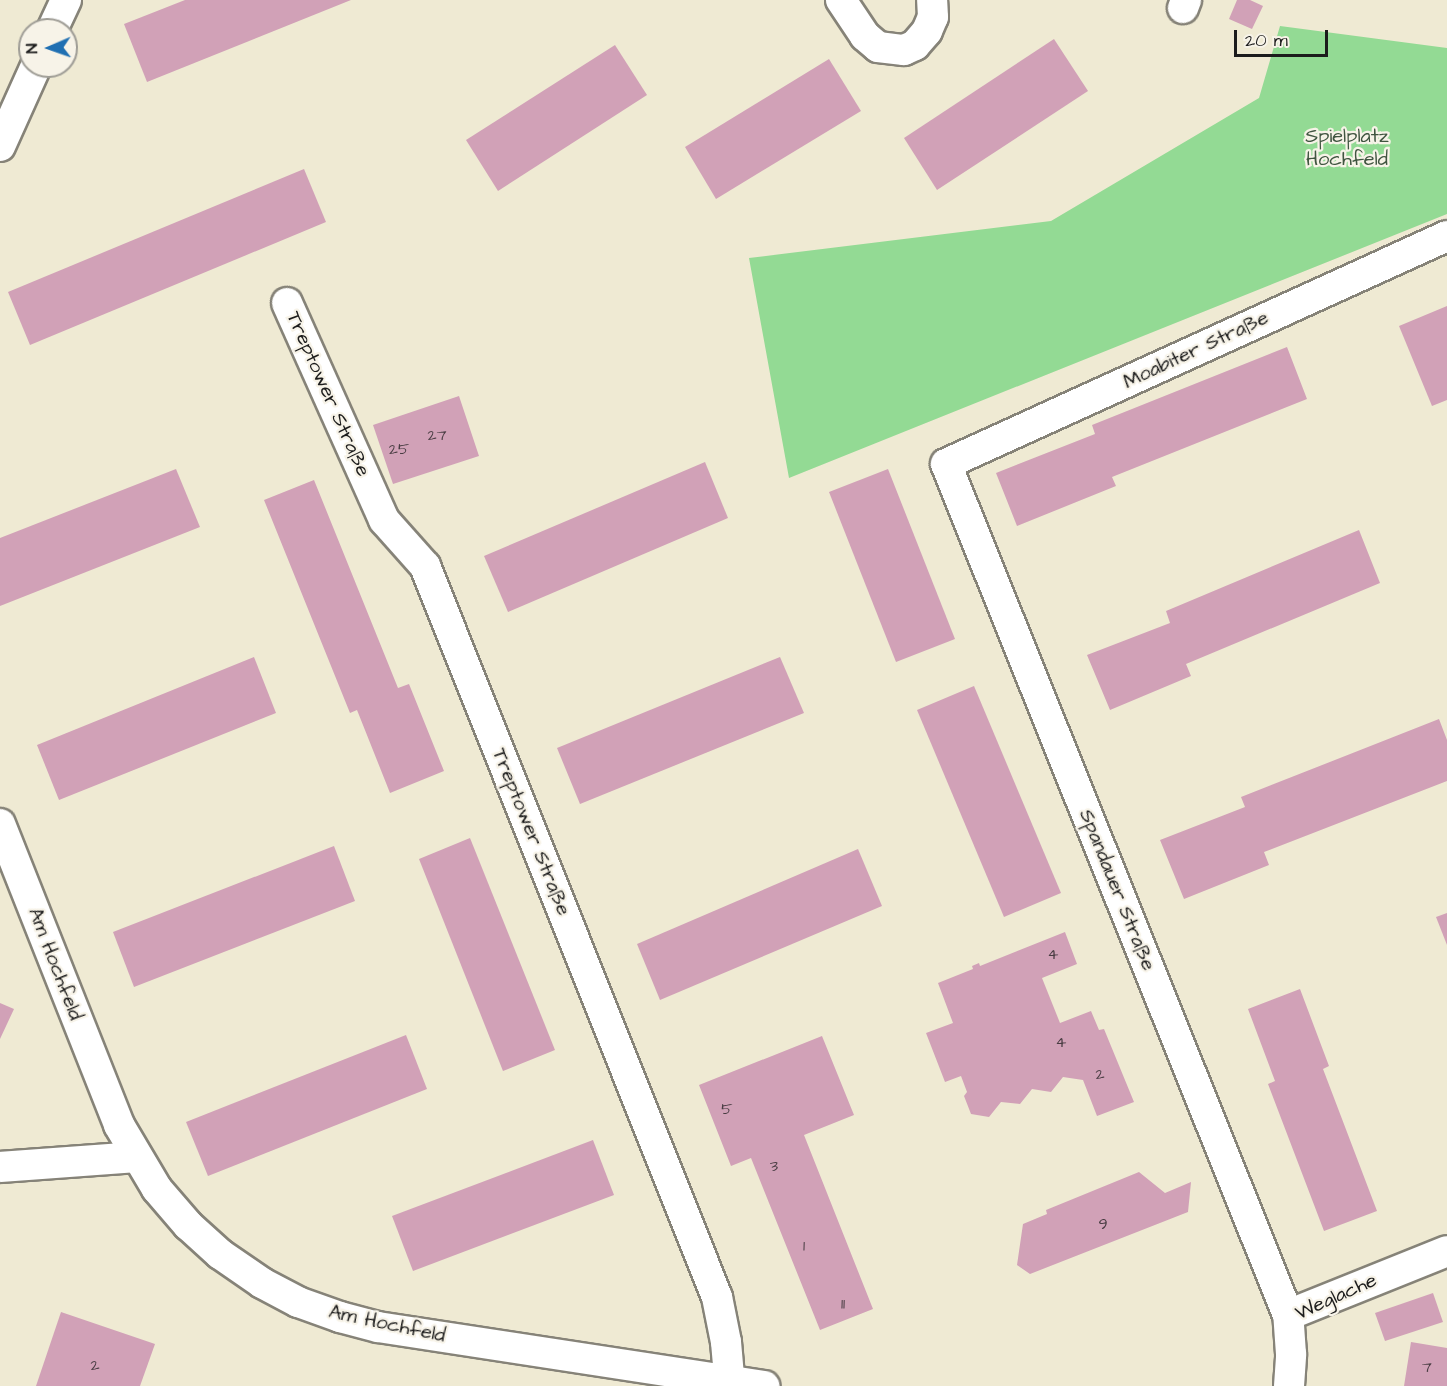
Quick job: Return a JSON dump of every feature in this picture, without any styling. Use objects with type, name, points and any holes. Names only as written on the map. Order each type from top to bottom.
[{"type":"street","points":[[58,18],[66,0]]},
{"type":"street","points":[[841,0],[865,36],[878,47],[904,50],[915,45],[927,31],[933,17],[932,0]]},
{"type":"street","points":[[0,146],[31,78]]},
{"type":"street","name":"Moabiter Straße","points":[[946,464],[1447,236]]},
{"type":"street","name":"Treptower Straße","points":[[287,303],[384,520],[425,566],[717,1297],[726,1342],[729,1380]]},
{"type":"street","name":"Spandauer Straße","points":[[946,464],[1288,1315]]},
{"type":"street","name":"Am Hochfeld","points":[[0,824],[115,1116],[157,1189],[188,1225],[220,1254],[262,1283],[298,1302],[340,1317],[378,1326],[765,1386]]},
{"type":"street","points":[[0,1167],[136,1156]]},
{"type":"street","name":"Weglache","points":[[1289,1386],[1291,1354],[1288,1315],[1447,1251]]},
{"type":"green space","name":"Spielplatz Hochfeld","points":[[1280,26],[1447,48],[1447,214],[789,478],[749,258],[1051,221],[1259,98]]},
{"type":"building","points":[[185,0],[351,0],[147,82],[124,24]]},
{"type":"building","points":[[1237,0],[1250,0],[1263,6],[1252,29],[1229,19]]},
{"type":"building","points":[[1054,39],[1088,91],[937,190],[904,138]]},
{"type":"building","points":[[615,45],[647,95],[498,191],[466,140]]},
{"type":"building","points":[[829,59],[861,111],[716,199],[685,147]]},
{"type":"building","points":[[304,169],[326,222],[30,345],[8,292]]},
{"type":"building","points":[[1447,306],[1447,400],[1432,406],[1399,326]]},
{"type":"building","points":[[1287,347],[1307,399],[1112,477],[1116,486],[1017,526],[996,473],[1095,434],[1092,425]]},
{"type":"building","points":[[459,396],[479,456],[393,484],[373,425]]},
{"type":"building","points":[[705,462],[728,518],[508,612],[484,556]]},
{"type":"building","points":[[176,469],[200,527],[0,606],[0,538]]},
{"type":"building","points":[[888,469],[955,639],[896,662],[829,492]]},
{"type":"building","points":[[314,480],[398,688],[409,684],[444,771],[390,793],[357,710],[350,713],[264,500]]},
{"type":"building","points":[[1359,530],[1380,583],[1186,664],[1191,676],[1110,710],[1087,655],[1170,623],[1166,611]]},
{"type":"building","points":[[254,657],[276,713],[59,800],[37,745]]},
{"type":"building","points":[[780,657],[804,713],[580,804],[557,748]]},
{"type":"building","points":[[974,686],[1061,893],[1004,917],[917,710]]},
{"type":"building","points":[[1439,719],[1447,740],[1447,781],[1264,852],[1269,865],[1184,899],[1160,840],[1245,807],[1241,797]]},
{"type":"building","points":[[470,838],[555,1050],[503,1071],[419,859]]},
{"type":"building","points":[[334,846],[355,901],[134,987],[113,932]]},
{"type":"building","points":[[858,849],[882,906],[660,1000],[637,944]]},
{"type":"building","points":[[1447,913],[1447,945],[1436,917]]},
{"type":"building","points":[[1065,932],[1077,964],[1042,978],[1060,1023],[1091,1011],[1099,1030],[1104,1029],[1134,1102],[1097,1116],[1083,1080],[1063,1077],[1051,1092],[1032,1089],[1020,1104],[1001,1102],[989,1117],[971,1114],[964,1096],[967,1092],[961,1076],[945,1082],[926,1033],[953,1023],[938,983],[973,969],[972,966],[979,963],[980,966]]},
{"type":"building","points":[[1300,989],[1329,1066],[1323,1069],[1377,1211],[1324,1231],[1268,1084],[1275,1081],[1248,1009]]},
{"type":"building","points":[[0,1003],[14,1009],[0,1039]]},
{"type":"building","points":[[406,1035],[427,1089],[208,1176],[186,1122]]},
{"type":"building","points":[[822,1036],[854,1115],[804,1135],[873,1309],[820,1330],[751,1158],[731,1166],[699,1085]]},
{"type":"building","points":[[593,1140],[614,1195],[413,1271],[392,1216]]},
{"type":"building","points":[[1139,1172],[1165,1193],[1191,1182],[1188,1212],[1030,1274],[1017,1265],[1023,1224],[1047,1214],[1046,1210]]},
{"type":"building","points":[[1433,1293],[1443,1322],[1385,1341],[1375,1313]]},
{"type":"building","points":[[61,1312],[155,1344],[140,1386],[36,1386]]},
{"type":"building","points":[[1411,1342],[1447,1348],[1447,1386],[1404,1386]]}]
